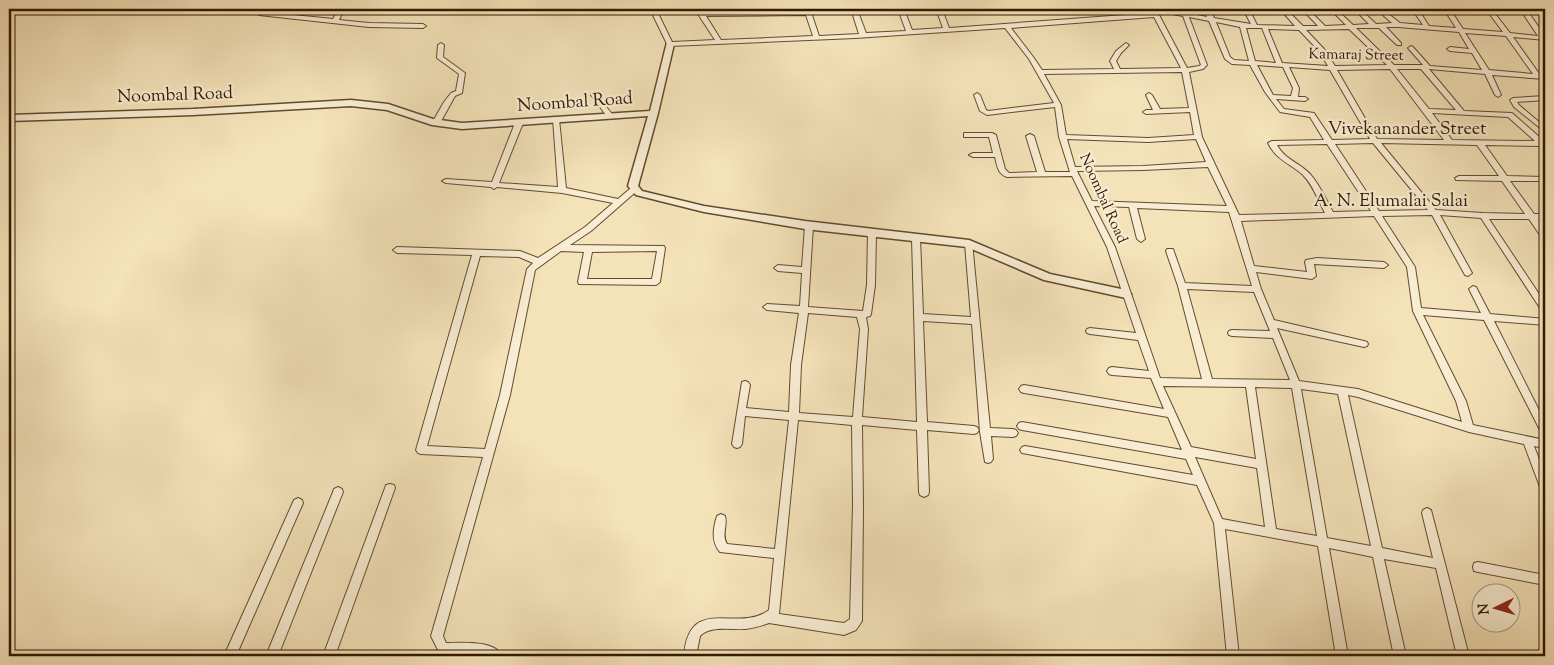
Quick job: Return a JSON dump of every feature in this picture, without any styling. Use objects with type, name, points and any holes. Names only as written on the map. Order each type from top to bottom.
[{"type":"street","points":[[262,9],[259,12],[368,25],[423,26]]},
{"type":"street","points":[[299,17],[303,9]]},
{"type":"street","points":[[335,21],[341,9]]},
{"type":"street","points":[[653,9],[670,44],[654,113]]},
{"type":"street","points":[[854,9],[863,35]]},
{"type":"street","points":[[901,9],[910,32]]},
{"type":"street","points":[[939,9],[947,30]]},
{"type":"street","points":[[1207,9],[1211,20]]},
{"type":"street","points":[[1246,9],[1255,27]]},
{"type":"street","points":[[1283,9],[1322,50],[1375,141],[1434,212],[1468,273]]},
{"type":"street","points":[[1305,9],[1323,27]]},
{"type":"street","points":[[1333,9],[1392,67],[1450,142]]},
{"type":"street","points":[[1356,9],[1399,44]]},
{"type":"street","points":[[1379,9],[1398,25]]},
{"type":"street","points":[[1415,9],[1427,27]]},
{"type":"street","points":[[1447,9],[1487,72],[1498,95]]},
{"type":"street","points":[[1523,9],[1544,38]]},
{"type":"street","points":[[700,11],[719,42]]},
{"type":"street","points":[[700,11],[808,11],[818,38]]},
{"type":"street","points":[[670,44],[818,38],[1007,26],[1155,11],[1184,12],[1211,20],[1265,28],[1398,25],[1460,29],[1544,38]]},
{"type":"street","points":[[1155,11],[1185,70],[1198,138],[1236,218],[1257,289],[1296,384],[1342,656]]},
{"type":"street","points":[[1041,72],[1185,70],[1201,68],[1204,65],[1184,12]]},
{"type":"street","points":[[1491,12],[1506,34],[1542,76]]},
{"type":"street","name":"Kamaraj Street","points":[[1211,20],[1227,58],[1232,62],[1332,68],[1425,67],[1542,76]]},
{"type":"street","name":"Noombal Road","points":[[1007,26],[1041,72],[1058,105],[1063,137],[1073,171],[1110,247],[1156,379],[1218,523],[1233,656]]},
{"type":"street","points":[[1243,26],[1253,63],[1262,86],[1284,112],[1312,115],[1411,267],[1418,311],[1461,401],[1469,428]]},
{"type":"street","points":[[1265,28],[1282,65],[1296,88],[1294,98]]},
{"type":"street","points":[[436,123],[453,94],[460,93],[462,73],[440,58],[441,45]]},
{"type":"street","points":[[1118,71],[1113,61],[1118,52],[1126,45]]},
{"type":"street","points":[[1411,48],[1462,113]]},
{"type":"street","points":[[1450,49],[1474,52]]},
{"type":"street","points":[[594,95],[610,116]]},
{"type":"street","points":[[977,95],[983,111],[987,113],[1058,105]]},
{"type":"street","points":[[1149,95],[1158,112]]},
{"type":"street","points":[[1272,97],[1305,99]]},
{"type":"street","points":[[1545,98],[1513,100],[1516,106],[1545,130]]},
{"type":"street","name":"Noombal Road","points":[[9,118],[193,112],[351,103],[388,107],[436,123],[462,126],[654,113],[633,186],[635,189]]},
{"type":"street","points":[[1146,112],[1193,110]]},
{"type":"street","points":[[1427,111],[1510,115],[1543,145]]},
{"type":"street","points":[[556,119],[562,190]]},
{"type":"street","points":[[494,186],[519,123]]},
{"type":"street","points":[[967,135],[992,135],[1002,170],[1007,175],[1042,175],[1073,171],[1210,164]]},
{"type":"street","points":[[1030,136],[1042,175]]},
{"type":"street","points":[[1063,137],[1148,140],[1198,138]]},
{"type":"street","name":"Vivekanander Street","points":[[1330,214],[1307,175],[1295,164],[1280,157],[1272,143],[1375,141],[1543,145]]},
{"type":"street","points":[[1478,142],[1545,236]]},
{"type":"street","points":[[973,155],[998,154]]},
{"type":"street","points":[[1459,178],[1545,179]]},
{"type":"street","points":[[446,181],[562,190],[617,201]]},
{"type":"street","points":[[496,656],[490,651],[443,648],[438,636],[487,453],[505,395],[530,269],[587,229],[617,201],[635,189],[639,193],[704,209],[809,226],[969,244],[1048,276],[1126,294]]},
{"type":"street","points":[[1088,203],[1231,208]]},
{"type":"street","points":[[1132,205],[1141,239]]},
{"type":"street","name":"A. N. Elumalai Salai","points":[[1236,218],[1434,212],[1483,216],[1545,217]]},
{"type":"street","points":[[1483,216],[1545,308]]},
{"type":"street","points":[[770,618],[774,614],[776,604],[794,417],[796,365],[804,310],[809,226]]},
{"type":"street","points":[[767,307],[867,314],[871,286],[872,233]]},
{"type":"street","points":[[916,238],[924,492]]},
{"type":"street","points":[[969,244],[988,459]]},
{"type":"street","points":[[559,248],[661,248],[656,282],[582,286],[589,249]]},
{"type":"street","points":[[397,250],[520,254],[539,262]]},
{"type":"street","points":[[1170,251],[1182,286],[1208,383]]},
{"type":"street","points":[[477,253],[421,450],[487,453]]},
{"type":"street","points":[[1252,269],[1312,276],[1309,262],[1384,265]]},
{"type":"street","points":[[778,268],[806,270]]},
{"type":"street","points":[[1182,286],[1257,289]]},
{"type":"street","points":[[1473,289],[1545,431]]},
{"type":"street","points":[[1418,311],[1545,322]]},
{"type":"street","points":[[690,656],[693,639],[698,630],[707,626],[758,622],[770,618],[844,629],[852,626],[856,621],[857,422],[864,329],[861,314]]},
{"type":"street","points":[[919,317],[975,321]]},
{"type":"street","points":[[1271,324],[1364,344]]},
{"type":"street","points":[[1090,331],[1141,336]]},
{"type":"street","points":[[1232,333],[1276,335]]},
{"type":"street","points":[[1112,371],[1156,379],[1208,383],[1296,384],[1358,393],[1469,428],[1545,444]]},
{"type":"street","points":[[1250,383],[1271,532]]},
{"type":"street","points":[[737,444],[745,385]]},
{"type":"street","points":[[1024,389],[1171,414]]},
{"type":"street","points":[[1342,391],[1400,656]]},
{"type":"street","points":[[741,412],[974,430]]},
{"type":"street","points":[[1022,426],[1261,464]]},
{"type":"street","points":[[986,432],[1013,433]]},
{"type":"street","points":[[1527,440],[1545,487]]},
{"type":"street","points":[[1026,450],[1200,481]]},
{"type":"street","points":[[329,656],[390,488]]},
{"type":"street","points":[[272,656],[338,492]]},
{"type":"street","points":[[230,656],[298,502]]},
{"type":"street","points":[[1427,512],[1463,656]]},
{"type":"street","points":[[721,519],[718,540],[724,549],[780,554]]},
{"type":"street","points":[[1218,523],[1440,564]]},
{"type":"street","points":[[1478,567],[1545,580]]}]
